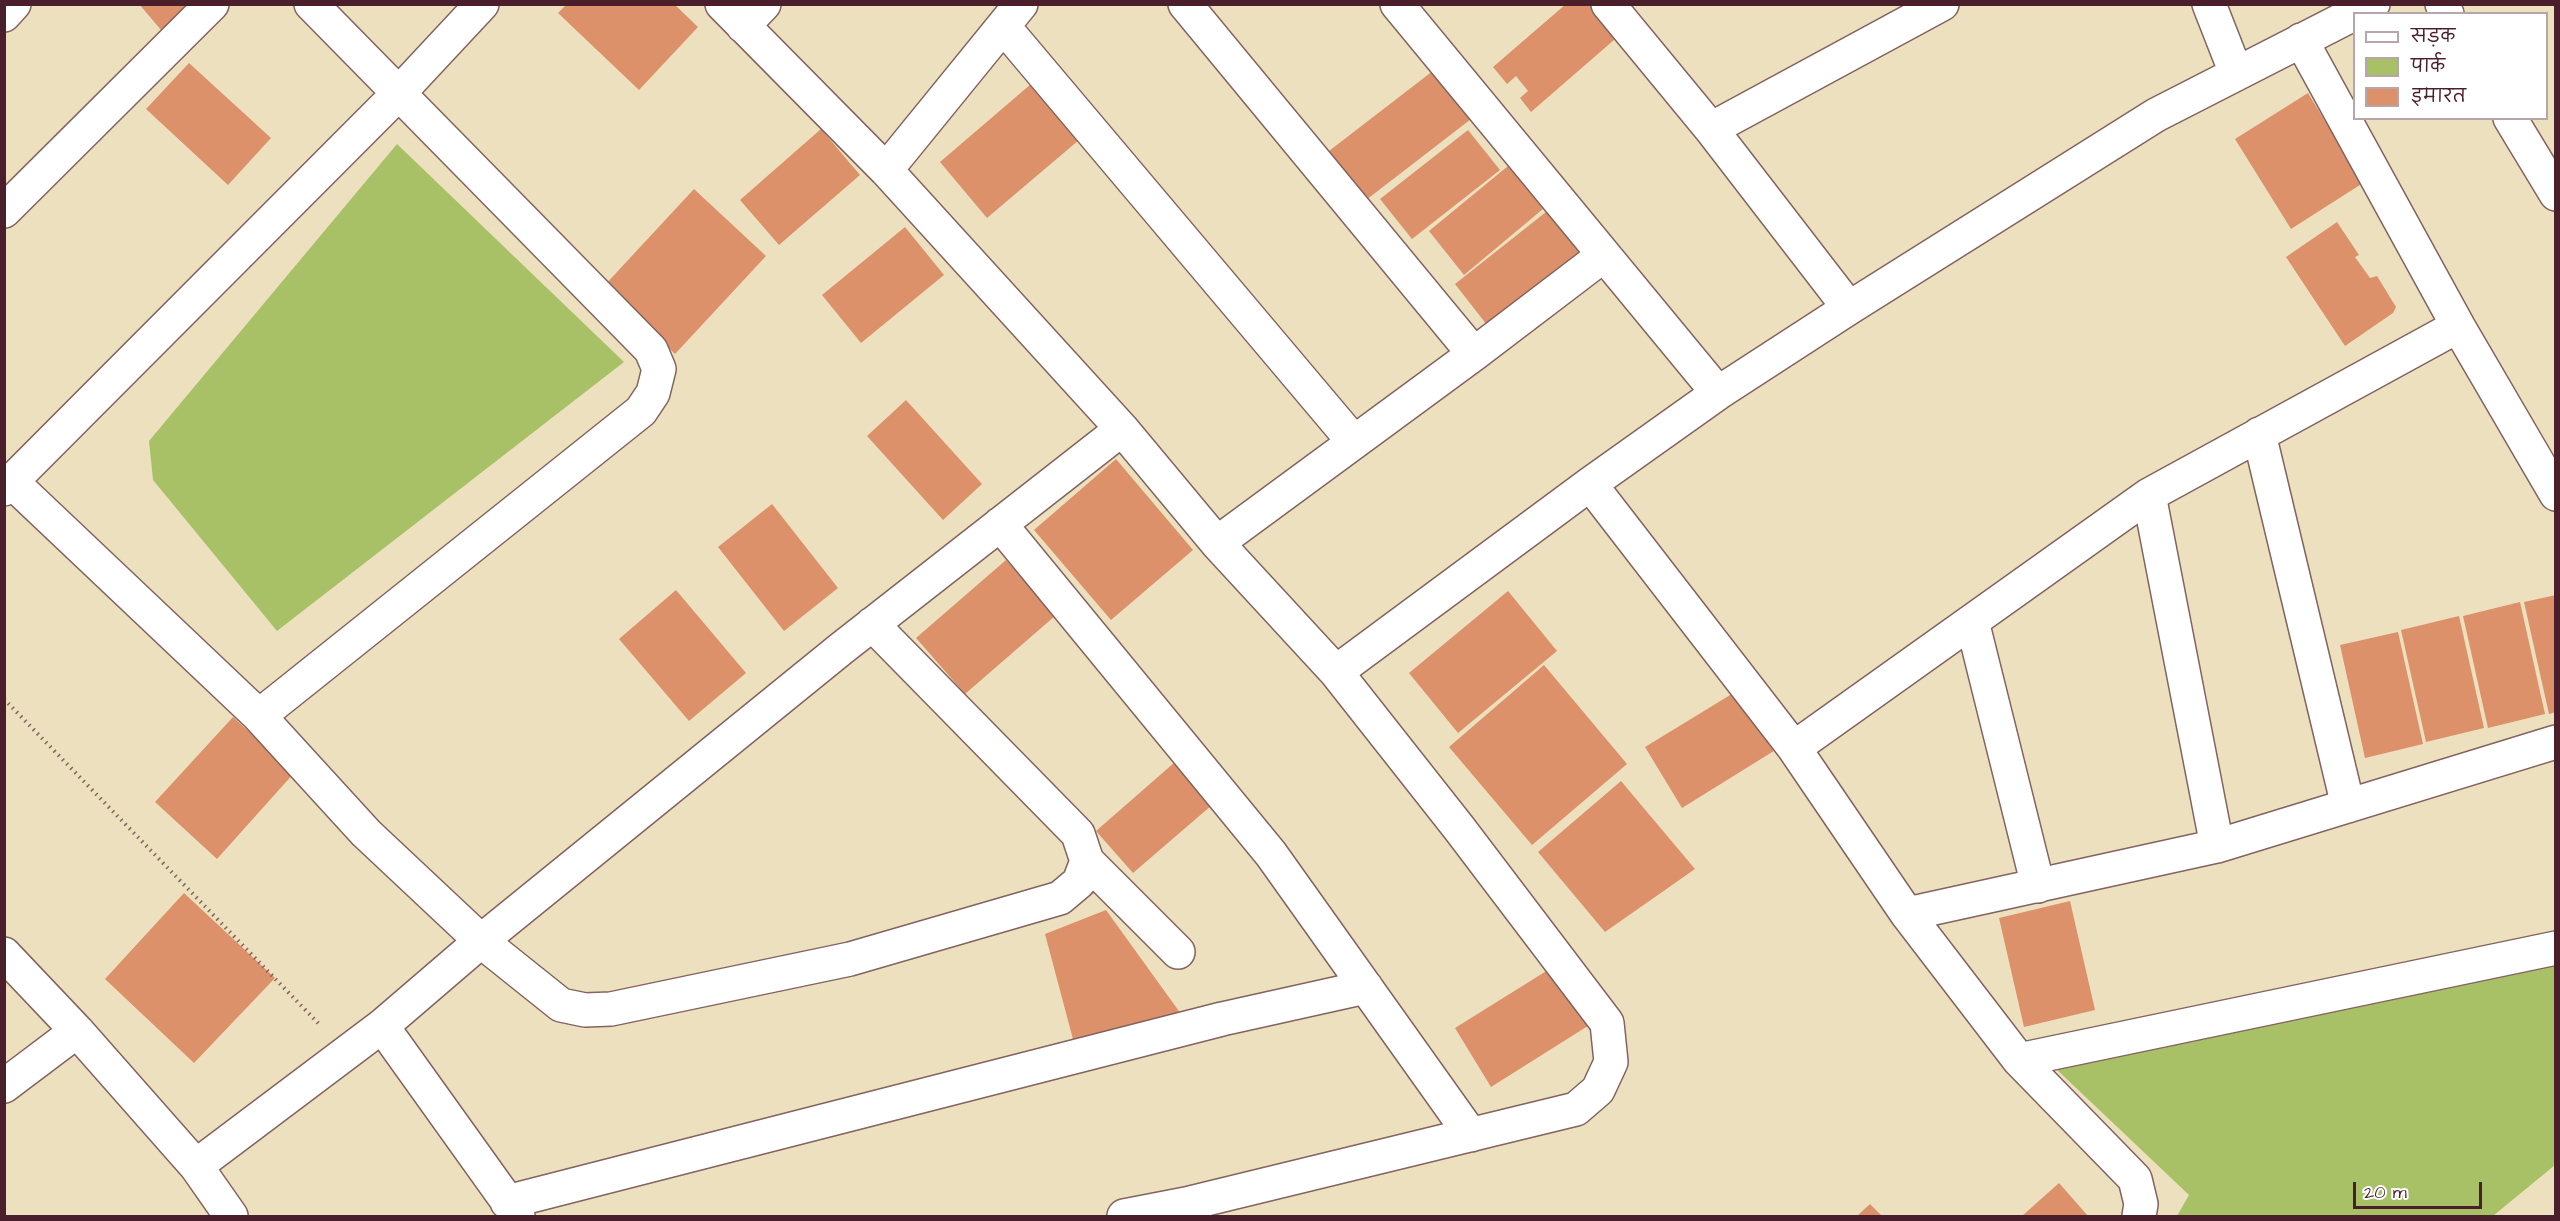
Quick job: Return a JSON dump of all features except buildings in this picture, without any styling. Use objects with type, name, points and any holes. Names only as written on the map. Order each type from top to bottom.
[{"type":"street","points":[[4,15],[14,4]]},
{"type":"street","points":[[4,211],[212,4]]},
{"type":"street","points":[[259,716],[641,411],[653,393],[659,369],[651,350],[310,4]]},
{"type":"street","points":[[483,4],[398,94],[8,485],[259,716],[366,833],[481,941],[561,1005],[585,1010],[611,1009],[850,959],[1060,898],[1078,882],[1087,861]]},
{"type":"street","points":[[1185,4],[1474,354]]},
{"type":"street","points":[[1397,4],[1718,393]]},
{"type":"street","points":[[1608,4],[1711,129],[1849,308]]},
{"type":"street","points":[[1711,129],[1942,4]]},
{"type":"street","points":[[2210,4],[2236,73]]},
{"type":"street","points":[[2357,12],[2373,4]]},
{"type":"street","points":[[743,12],[1122,429],[1217,543],[1336,672],[1459,828],[1606,1023],[1611,1062],[1598,1090],[1576,1109],[1186,1204],[1124,1216]]},
{"type":"street","points":[[1336,672],[1590,484],[1718,393],[1849,308],[2156,115],[2353,14]]},
{"type":"street","points":[[886,170],[1012,15],[1354,442]]},
{"type":"street","points":[[2301,40],[2458,326],[2556,494]]},
{"type":"street","points":[[2511,120],[2556,194]]},
{"type":"street","points":[[1217,543],[1474,354],[1604,255]]},
{"type":"street","points":[[1794,748],[2149,495],[2458,326]]},
{"type":"street","points":[[196,1166],[382,1026],[481,941],[872,624],[1122,429]]},
{"type":"street","points":[[2259,434],[2348,806]]},
{"type":"street","points":[[1590,484],[1794,748],[1906,914],[2019,1060],[2135,1179],[2141,1204],[2139,1216]]},
{"type":"street","points":[[2149,495],[2217,846]]},
{"type":"street","points":[[1000,524],[1271,854],[1471,1135]]},
{"type":"street","points":[[1972,621],[2038,886]]},
{"type":"street","points":[[872,624],[1078,834],[1087,861],[1178,952]]},
{"type":"street","points":[[1906,914],[2217,846],[2556,741]]},
{"type":"street","points":[[2019,1060],[2556,948]]},
{"type":"street","points":[[4,954],[77,1031],[196,1166],[231,1216]]},
{"type":"street","points":[[382,1026],[513,1209],[1222,1019],[1366,987]]},
{"type":"street","points":[[4,1086],[77,1031]]},
{"type":"path","points":[[4,699],[347,1053]]},
{"type":"green space","points":[[397,144],[624,362],[277,631],[153,480],[149,441]]},
{"type":"green space","points":[[2555,963],[2555,1165],[2493,1216],[2177,1216],[2189,1195],[2054,1067]]}]
